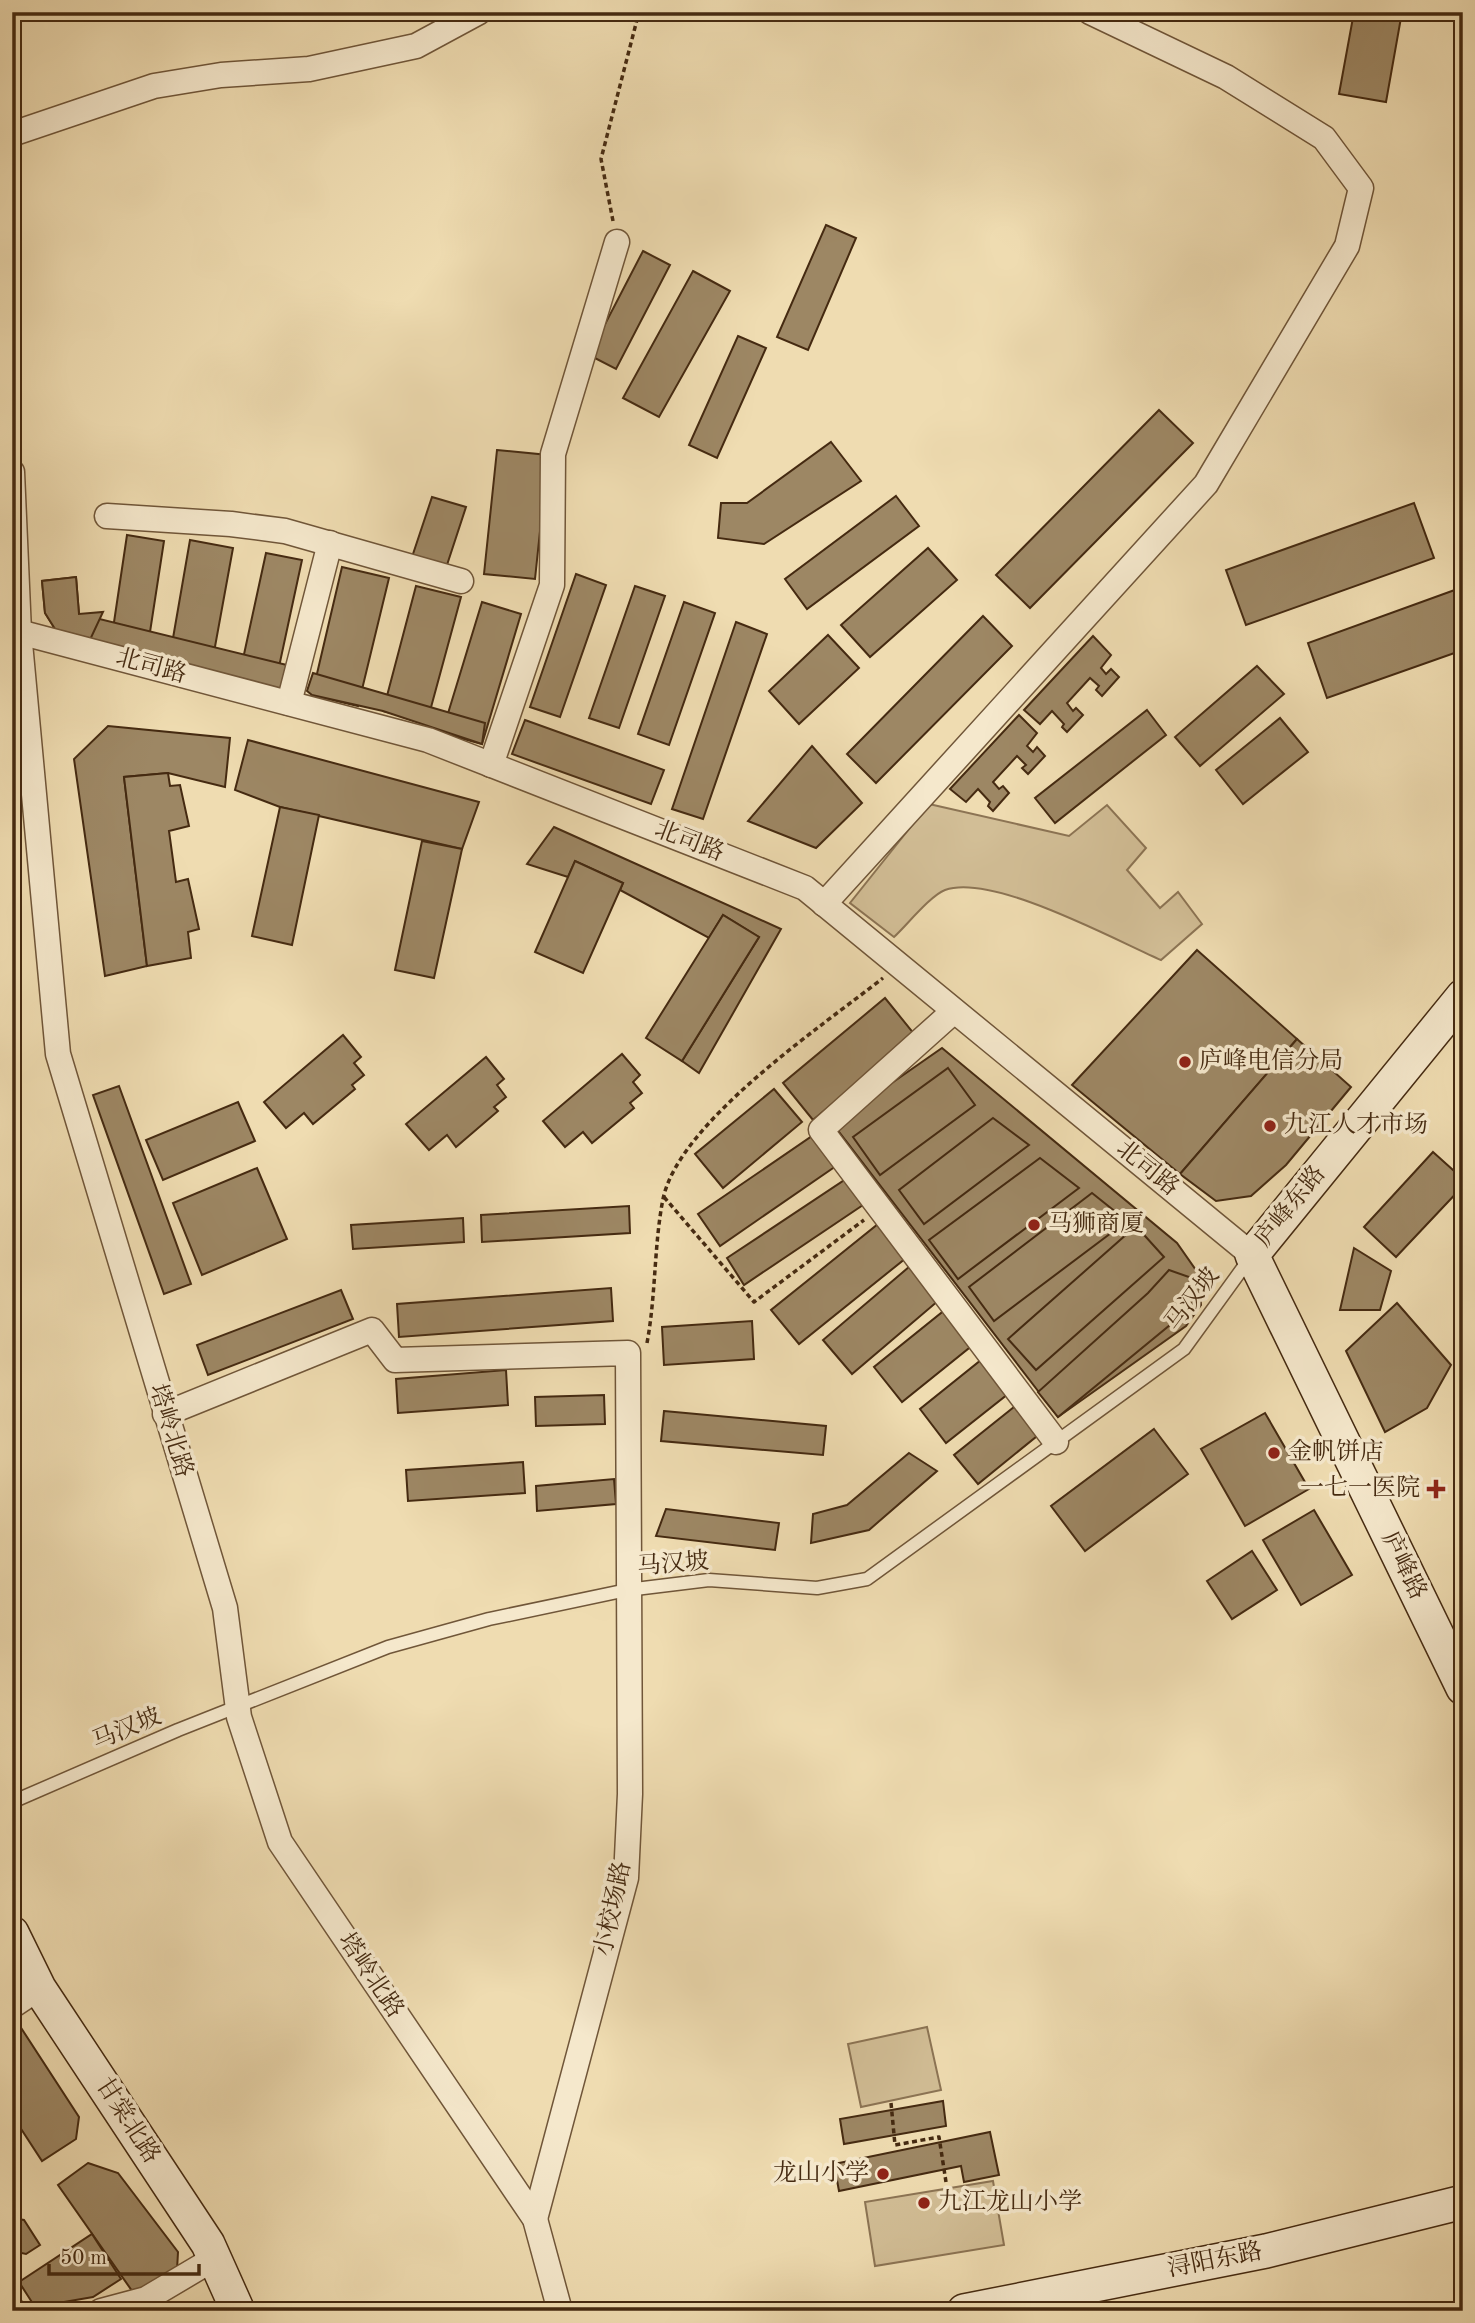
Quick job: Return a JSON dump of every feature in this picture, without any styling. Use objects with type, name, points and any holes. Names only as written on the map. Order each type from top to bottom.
[{"type":"main road","name":"庐峰东路","points":[[1252,1255],[1463,996]]},
{"type":"main road","name":"庐峰路","points":[[1252,1255],[1463,1688]]},
{"type":"main road","name":"甘棠北路","points":[[12,1933],[39,1988],[215,2258],[238,2311]]},
{"type":"main road","name":"浔阳东路","points":[[964,2311],[1266,2251],[1463,2202]]},
{"type":"street","points":[[12,134],[154,86],[221,75],[309,69],[416,47],[479,12]]},
{"type":"street","points":[[824,904],[1206,484],[1347,246],[1361,188],[1324,138],[1226,77],[1090,12]]},
{"type":"street","points":[[491,765],[552,585],[553,454],[617,242]]},
{"type":"street","name":"塔岭北路","points":[[12,472],[19,632],[58,1054],[225,1608],[237,1707],[280,1842],[535,2219],[559,2311]]},
{"type":"street","points":[[107,516],[231,524],[285,531],[461,581]]},
{"type":"street","points":[[289,704],[330,543]]},
{"type":"street","name":"北司路","points":[[19,632],[428,740],[805,888],[1252,1255]]},
{"type":"street","points":[[954,1011],[821,1130],[1056,1442]]},
{"type":"street","name":"小校场路","points":[[165,1415],[372,1330],[395,1360],[628,1353],[630,1794],[626,1878],[535,2219]]},
{"type":"street","points":[[12,2006],[39,1988]]},
{"type":"street","points":[[101,2311],[146,2299],[215,2258]]},
{"type":"lane","name":"马汉坡","points":[[12,1802],[388,1647],[489,1619],[627,1590],[709,1580],[817,1588],[867,1579],[1184,1349],[1252,1255]]},
{"type":"path","points":[[617,242],[601,159],[639,12]]},
{"type":"path","points":[[647,1343],[655,1299],[664,1197],[688,1146],[724,1105],[898,966]]},
{"type":"path","points":[[664,1197],[754,1302],[880,1209]]},
{"type":"path","points":[[891,2103],[895,2145],[939,2137],[946,2182]]},
{"type":"shaded area","points":[[929,804],[1069,836],[1107,805],[1146,848],[1127,870],[1160,908],[1178,892],[1202,924],[1161,960],[1084,924],[1021,899],[966,887],[939,893],[894,937],[850,903]]},
{"type":"shaded area","points":[[927,2027],[941,2090],[861,2107],[848,2044]]},
{"type":"shaded area","points":[[993,2181],[1004,2245],[875,2266],[865,2202]]},
{"type":"building","points":[[1354,12],[1402,12],[1386,102],[1339,94]]},
{"type":"building","points":[[1463,113],[1463,176],[1455,174]]},
{"type":"building","points":[[826,225],[856,238],[808,350],[777,337]]},
{"type":"building","points":[[643,251],[670,265],[616,369],[589,355]]},
{"type":"building","points":[[693,271],[730,291],[659,417],[623,398]]},
{"type":"building","points":[[738,336],[766,348],[717,458],[689,445]]},
{"type":"building","points":[[1159,410],[1193,443],[1030,608],[996,575]]},
{"type":"building","points":[[831,442],[861,481],[764,544],[718,538],[721,503],[747,503]]},
{"type":"building","points":[[497,450],[548,455],[535,579],[484,574]]},
{"type":"building","points":[[896,496],[919,526],[807,609],[785,579]]},
{"type":"building","points":[[432,497],[466,507],[445,571],[411,560]]},
{"type":"building","points":[[1414,503],[1434,558],[1246,625],[1226,570]]},
{"type":"building","points":[[127,535],[164,541],[146,658],[110,649]]},
{"type":"building","points":[[190,540],[233,548],[210,674],[168,667]]},
{"type":"building","points":[[928,548],[957,580],[870,657],[841,625]]},
{"type":"building","points":[[266,553],[302,560],[274,690],[238,682]]},
{"type":"building","points":[[342,567],[389,578],[358,706],[312,695]]},
{"type":"building","points":[[576,574],[606,585],[560,717],[530,707]]},
{"type":"building","points":[[76,577],[79,614],[291,666],[284,692],[60,637],[45,613],[42,581]]},
{"type":"building","points":[[76,577],[79,614],[103,612],[88,644],[60,637],[45,613],[42,581]]},
{"type":"building","points":[[416,586],[461,597],[427,722],[383,711]]},
{"type":"building","points":[[635,586],[665,596],[619,728],[589,718]]},
{"type":"building","points":[[1463,587],[1463,650],[1327,698],[1308,643]]},
{"type":"building","points":[[482,602],[521,614],[482,744],[442,733]]},
{"type":"building","points":[[684,602],[715,613],[669,745],[638,734]]},
{"type":"building","points":[[983,616],[1012,646],[876,783],[847,754]]},
{"type":"building","points":[[736,622],[767,634],[703,819],[672,809]]},
{"type":"building","points":[[828,635],[859,668],[799,724],[769,691]]},
{"type":"building","points":[[1093,636],[1111,655],[1101,668],[1106,674],[1111,669],[1119,677],[1102,696],[1096,690],[1099,686],[1090,678],[1067,703],[1073,711],[1076,708],[1083,715],[1067,732],[1062,727],[1064,724],[1052,711],[1040,724],[1024,710]]},
{"type":"building","points":[[1257,666],[1284,694],[1200,766],[1175,737]]},
{"type":"building","points":[[313,673],[485,723],[482,744],[383,711],[312,695],[307,691]]},
{"type":"building","points":[[1147,710],[1166,735],[1055,823],[1035,798]]},
{"type":"building","points":[[1019,715],[1037,733],[1027,746],[1033,752],[1037,747],[1045,756],[1028,774],[1022,768],[1026,765],[1017,756],[993,782],[999,789],[1003,786],[1009,793],[993,811],[988,806],[990,802],[978,789],[966,802],[950,789]]},
{"type":"building","points":[[1280,718],[1308,752],[1243,804],[1216,770]]},
{"type":"building","points":[[525,720],[664,770],[651,804],[512,754]]},
{"type":"building","points":[[108,726],[230,738],[225,787],[168,773],[124,777],[147,966],[105,976],[74,759]]},
{"type":"building","points":[[248,740],[479,802],[462,849],[280,807],[235,790]]},
{"type":"building","points":[[812,746],[862,803],[816,848],[748,821]]},
{"type":"building","points":[[168,773],[170,786],[180,785],[189,826],[169,831],[176,882],[188,879],[199,929],[188,932],[191,958],[147,966],[124,777]]},
{"type":"building","points":[[280,807],[319,815],[292,945],[252,936]]},
{"type":"building","points":[[554,827],[781,929],[699,1073],[682,1061],[759,937],[723,915],[709,938],[620,890],[623,883],[575,861],[568,877],[527,864]]},
{"type":"building","points":[[422,841],[462,849],[434,978],[395,970]]},
{"type":"building","points":[[575,861],[623,883],[583,973],[535,952]]},
{"type":"building","points":[[723,915],[759,937],[682,1061],[646,1038]]},
{"type":"building","name":"庐峰电信分局","points":[[1197,950],[1297,1039],[1180,1174],[1072,1085]]},
{"type":"building","points":[[885,998],[915,1035],[813,1120],[783,1083]]},
{"type":"building","points":[[343,1035],[361,1057],[354,1063],[364,1075],[352,1085],[355,1089],[313,1124],[304,1113],[286,1128],[264,1102]]},
{"type":"building","name":"九江人才市场","points":[[1297,1039],[1351,1087],[1286,1165],[1251,1196],[1216,1201],[1180,1174]]},
{"type":"building","name":"马狮商厦","points":[[942,1048],[1177,1243],[1198,1273],[1201,1305],[1186,1326],[1058,1417],[833,1124]]},
{"type":"building","points":[[622,1054],[640,1075],[633,1082],[642,1093],[630,1103],[634,1108],[592,1143],[583,1132],[565,1147],[543,1121]]},
{"type":"building","points":[[486,1057],[504,1079],[497,1085],[506,1097],[494,1107],[498,1111],[456,1147],[447,1135],[429,1150],[406,1124]]},
{"type":"building","points":[[948,1068],[975,1105],[880,1175],[853,1137]]},
{"type":"building","points":[[119,1086],[191,1284],[164,1294],[93,1095]]},
{"type":"building","points":[[774,1089],[802,1122],[723,1188],[695,1154]]},
{"type":"building","points":[[238,1102],[255,1141],[163,1180],[146,1140]]},
{"type":"building","points":[[993,1118],[1029,1145],[924,1224],[899,1190]]},
{"type":"building","points":[[815,1134],[836,1166],[720,1246],[698,1214]]},
{"type":"building","points":[[1433,1152],[1463,1179],[1463,1186],[1396,1257],[1364,1227]]},
{"type":"building","points":[[1040,1158],[1079,1188],[958,1279],[929,1240]]},
{"type":"building","points":[[257,1168],[287,1239],[202,1275],[173,1203]]},
{"type":"building","points":[[846,1179],[863,1205],[744,1285],[727,1258]]},
{"type":"building","points":[[1092,1193],[1127,1221],[994,1321],[969,1287]]},
{"type":"building","points":[[629,1206],[630,1233],[482,1242],[481,1215]]},
{"type":"building","points":[[463,1218],[464,1242],[353,1249],[351,1225]]},
{"type":"building","points":[[883,1220],[911,1254],[799,1344],[771,1310]]},
{"type":"building","points":[[1136,1226],[1164,1257],[1036,1370],[1008,1339]]},
{"type":"building","points":[[1354,1248],[1391,1271],[1380,1310],[1340,1310]]},
{"type":"building","points":[[916,1261],[945,1295],[852,1374],[823,1340]]},
{"type":"building","points":[[1169,1270],[1189,1277],[1193,1306],[1058,1417],[1038,1392],[1148,1293]]},
{"type":"building","points":[[611,1288],[613,1321],[399,1337],[397,1304]]},
{"type":"building","points":[[341,1290],[353,1319],[208,1375],[197,1345]]},
{"type":"building","points":[[1397,1303],[1451,1365],[1427,1408],[1385,1432],[1346,1351]]},
{"type":"building","points":[[951,1305],[979,1340],[902,1402],[874,1367]]},
{"type":"building","points":[[752,1321],[754,1359],[664,1365],[662,1327]]},
{"type":"building","points":[[986,1356],[1013,1390],[946,1443],[920,1409]]},
{"type":"building","points":[[506,1370],[508,1405],[398,1413],[396,1379]]},
{"type":"building","points":[[604,1395],[605,1424],[536,1426],[535,1397]]},
{"type":"building","points":[[1019,1403],[1042,1432],[978,1484],[954,1455]]},
{"type":"building","points":[[664,1411],[826,1426],[823,1455],[661,1441]]},
{"type":"building","points":[[1265,1413],[1309,1489],[1245,1526],[1201,1449]]},
{"type":"building","points":[[1154,1429],[1188,1474],[1085,1551],[1051,1506]]},
{"type":"building","points":[[909,1453],[937,1471],[869,1530],[811,1543],[813,1514],[847,1505]]},
{"type":"building","points":[[523,1462],[525,1493],[408,1501],[406,1470]]},
{"type":"building","points":[[614,1479],[616,1504],[537,1511],[536,1486]]},
{"type":"building","points":[[666,1509],[779,1523],[775,1550],[656,1536]]},
{"type":"building","points":[[1314,1510],[1352,1575],[1301,1605],[1263,1540]]},
{"type":"building","points":[[1252,1551],[1277,1590],[1232,1619],[1207,1581]]},
{"type":"building","points":[[14,2017],[79,2117],[76,2139],[42,2161],[12,2115]]},
{"type":"building","points":[[943,2101],[946,2126],[844,2144],[840,2119]]},
{"type":"building","points":[[990,2132],[999,2175],[964,2182],[961,2166],[839,2191],[834,2164]]},
{"type":"building","points":[[88,2163],[118,2173],[178,2252],[177,2270],[137,2298],[58,2185]]},
{"type":"building","points":[[12,2218],[24,2220],[40,2245],[26,2254],[12,2251]]},
{"type":"building","points":[[92,2234],[121,2279],[93,2297],[35,2307],[19,2282]]},
{"type":"building","points":[[12,2288],[26,2307],[21,2311],[12,2311]]},
{"type":"building","points":[[1463,2303],[1463,2311],[1433,2311]]},
{"type":"place","name":"庐峰电信分局","points":[[1185,1062]]},
{"type":"place","name":"九江人才市场","points":[[1270,1126]]},
{"type":"place","name":"马狮商厦","points":[[1034,1225]]},
{"type":"place","name":"金帆饼店","points":[[1274,1453]]},
{"type":"place","name":"一七一医院","points":[[1436,1489]]},
{"type":"place","name":"龙山小学","points":[[883,2174]]},
{"type":"place","name":"九江龙山小学","points":[[924,2203]]}]
